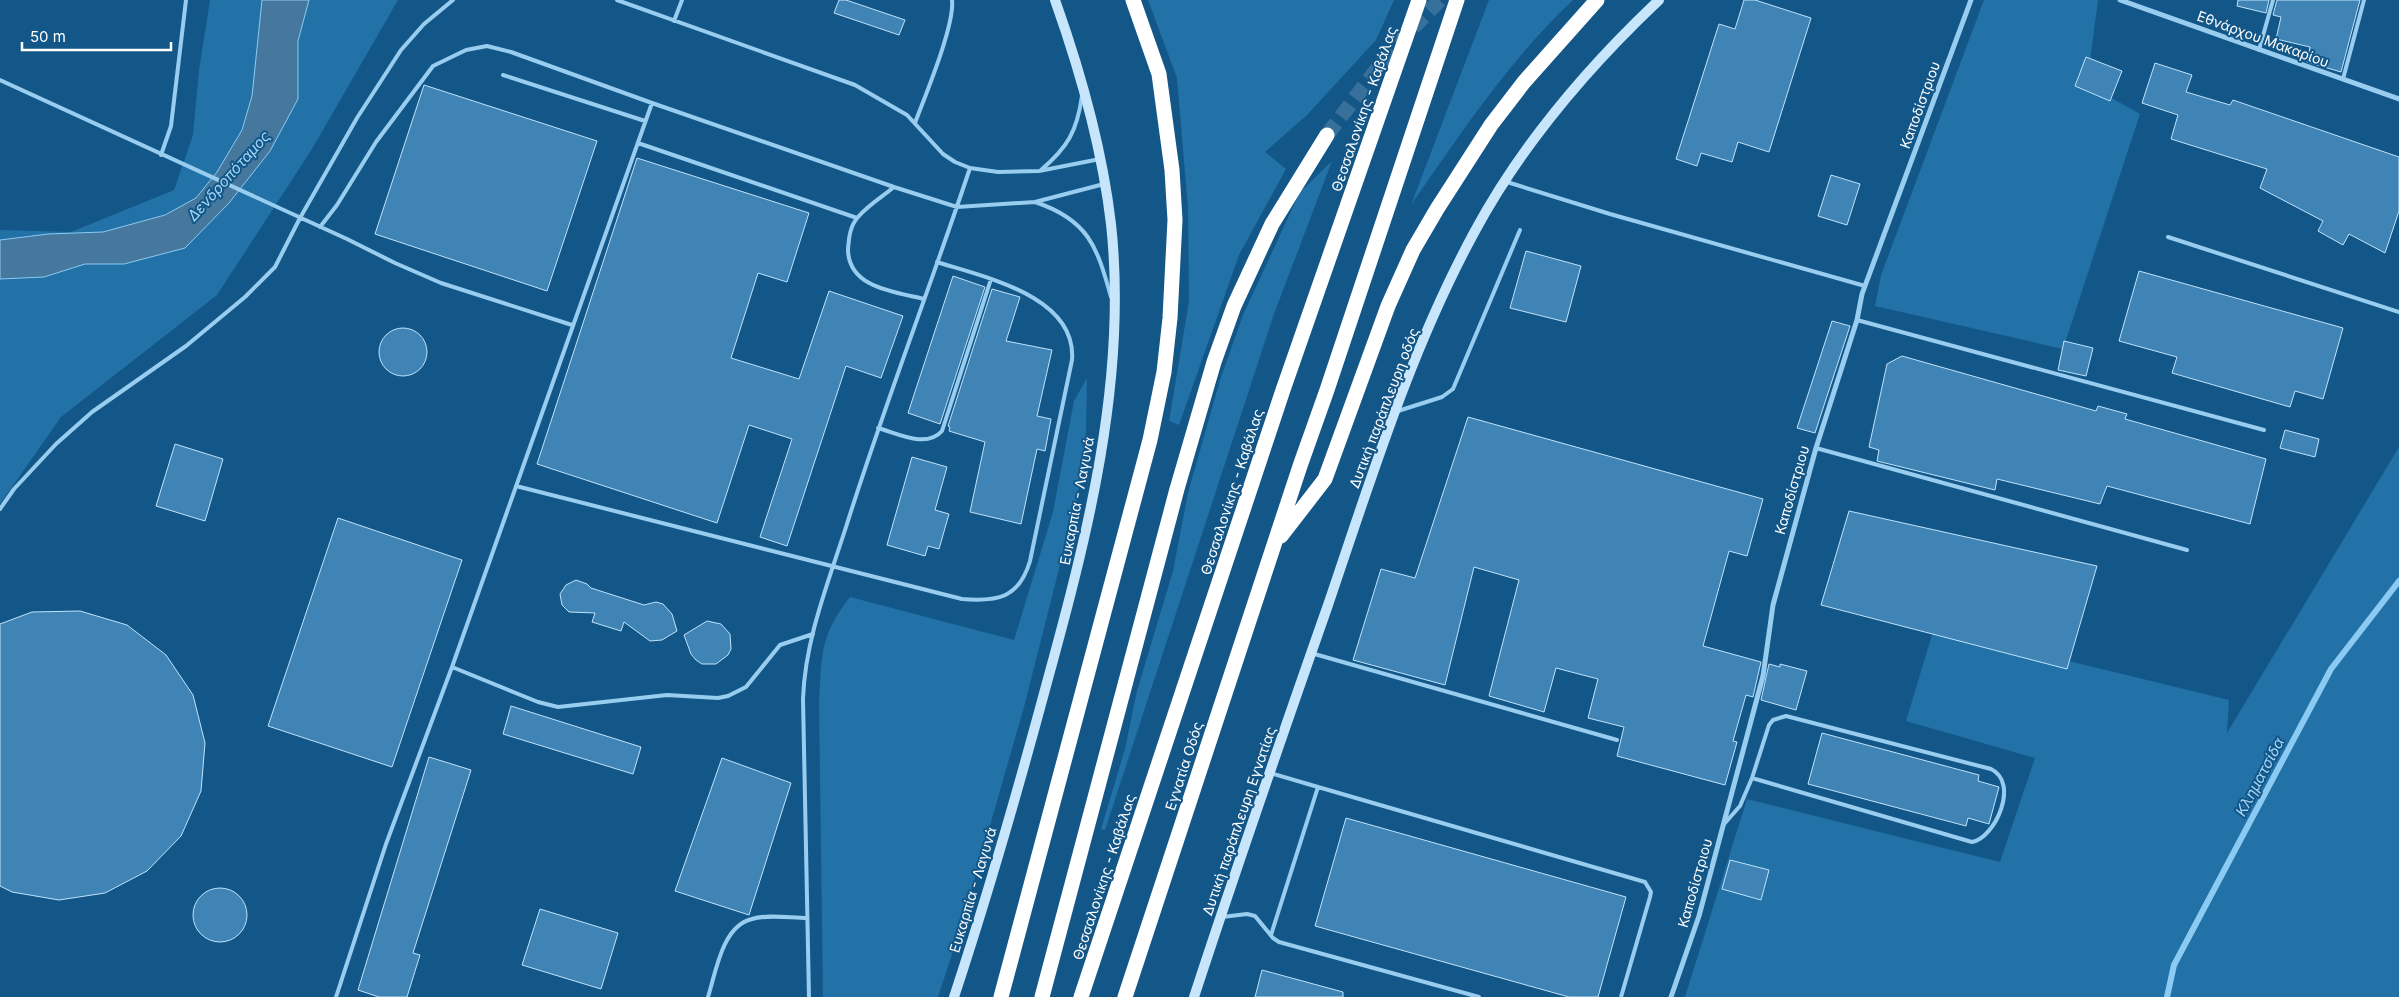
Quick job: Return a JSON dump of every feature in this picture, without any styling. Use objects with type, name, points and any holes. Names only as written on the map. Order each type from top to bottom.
[{"type":"highway","points":[[1002,997],[1150,440],[1164,372],[1174,266],[1175,220],[1172,170],[1159,74],[1133,0]]},
{"type":"highway","name":"Θεσσαλονίκης - Καβάλας","points":[[1081,997],[1283,390],[1419,0]]},
{"type":"highway","points":[[1274,545],[1457,0]]},
{"type":"highway","points":[[1274,545],[1325,479],[1388,306],[1413,250],[1437,209],[1467,159],[1496,118],[1535,68],[1597,0]]},
{"type":"highway","points":[[1042,997],[1177,489],[1214,362],[1234,306],[1272,224],[1327,135]]},
{"type":"highway","name":"Εγνατία Οδός","points":[[1125,997],[1274,545]]},
{"type":"street","name":"Ευκαρπία - Λαγυνά","points":[[954,997],[1001,848],[1075,583],[1101,457],[1109,387],[1114,308],[1112,246],[1104,184],[1083,84],[1055,0]]},
{"type":"street","name":"Δυτική παράπλευρη οδός","points":[[1311,654],[1396,411],[1452,275],[1476,228],[1541,130],[1590,71],[1659,0]]},
{"type":"street","name":"Καποδίστριου","points":[[1671,997],[1699,916],[1763,676],[1773,605],[1816,448],[1858,320],[1865,286],[1971,0]]},
{"type":"street","name":"Εθνάρχου Μακαρίου","points":[[2120,0],[2399,99]]},
{"type":"street","name":"Δυτική παράπλευρη Εγνατίας","points":[[1194,997],[1311,654]]},
{"type":"lane","points":[[161,155],[170,126],[186,0]]},
{"type":"lane","points":[[0,509],[14,489],[56,444],[92,412],[186,346],[245,297],[275,267],[300,218],[357,118],[401,50],[424,24],[453,0]]},
{"type":"lane","points":[[617,0],[854,85],[907,115],[943,154],[955,162],[970,168],[998,172],[1039,171],[1100,159]]},
{"type":"lane","points":[[674,21],[682,0]]},
{"type":"lane","points":[[916,123],[948,28],[953,8],[952,0]]},
{"type":"lane","points":[[2259,50],[2273,0]]},
{"type":"lane","points":[[2343,79],[2364,0]]},
{"type":"lane","points":[[320,227],[337,206],[376,142],[419,81],[433,66],[458,53],[487,46],[511,52],[652,103],[957,207],[1035,202],[1104,184]]},
{"type":"lane","points":[[504,76],[645,121]]},
{"type":"lane","points":[[0,80],[441,283],[572,326]]},
{"type":"lane","points":[[1039,171],[1058,156],[1071,139],[1079,119],[1083,84]]},
{"type":"lane","points":[[336,997],[386,844],[452,667],[652,103]]},
{"type":"lane","points":[[638,143],[857,218]]},
{"type":"lane","points":[[809,997],[803,699],[806,662],[833,567],[878,428],[970,168]]},
{"type":"lane","points":[[1505,182],[1610,214],[1865,286]]},
{"type":"lane","points":[[894,187],[857,218],[848,236],[848,254],[854,269],[866,282],[880,289],[924,299]]},
{"type":"lane","points":[[1035,202],[1053,208],[1069,217],[1089,236],[1102,266],[1114,308]]},
{"type":"lane","points":[[1396,411],[1442,397],[1453,389],[1520,230]]},
{"type":"lane","points":[[2168,237],[2399,312]]},
{"type":"lane","points":[[516,486],[962,599],[983,601],[1013,592],[1022,582],[1030,560],[1072,349],[1066,329],[1050,310],[1029,295],[991,279],[937,262]]},
{"type":"lane","points":[[878,428],[925,440],[942,432],[991,279]]},
{"type":"lane","points":[[1858,320],[2264,430]]},
{"type":"lane","points":[[1816,448],[2187,550]]},
{"type":"lane","points":[[452,667],[538,702],[558,706],[667,695],[718,698],[746,687],[780,645],[813,634]]},
{"type":"lane","points":[[1311,654],[1617,740]]},
{"type":"lane","points":[[1723,824],[1742,804],[1769,725],[1773,720],[1786,716],[1991,769],[2001,776],[2005,788],[2004,800],[1989,833],[1985,838],[1972,842],[1752,778]]},
{"type":"lane","points":[[1270,773],[1645,882],[1651,892],[1650,897],[1621,997]]},
{"type":"lane","points":[[1271,935],[1318,787]]},
{"type":"lane","points":[[1220,918],[1247,914],[1256,916],[1279,942],[1480,997]]},
{"type":"lane","points":[[708,997],[733,930],[741,924],[761,918],[807,918]]},
{"type":"shaded area","points":[[210,0],[398,0],[312,149],[217,295],[61,417],[0,504],[0,230],[71,232],[174,190],[193,135],[199,70]]},
{"type":"shaded area","points":[[1148,0],[1394,0],[1376,40],[1307,115],[1265,152],[1286,169],[1239,255],[1179,425],[1169,421],[1189,301],[1188,208],[1177,78]]},
{"type":"shaded area","points":[[1489,0],[1573,0],[1507,72],[1467,124],[1411,205]]},
{"type":"shaded area","points":[[1984,0],[2098,0],[2087,84],[2140,114],[2063,349],[1875,306],[1881,275]]},
{"type":"shaded area","points":[[1332,161],[1274,314],[1105,830],[1101,829],[1125,749],[1137,691],[1173,571],[1188,493],[1220,380],[1243,315],[1300,192]]},
{"type":"shaded area","points":[[1087,378],[1086,432],[1078,494],[1024,707],[960,930],[938,997],[823,997],[819,703],[822,658],[827,635],[850,597],[1014,640],[1053,512],[1074,401]]},
{"type":"shaded area","points":[[2399,447],[2399,997],[1685,997],[1747,799],[2000,862],[2035,758],[1906,721],[1934,628],[2229,700],[2227,733]]},
{"type":"water","name":"Δενδροπόταμος","points":[[262,0],[309,0],[298,41],[298,99],[270,151],[229,203],[185,248],[124,264],[85,264],[44,277],[0,279],[0,240],[48,234],[103,232],[165,215],[196,198],[217,172],[242,130],[252,96]]},
{"type":"building","points":[[839,0],[846,0],[905,20],[899,35],[834,13]]},
{"type":"building","points":[[1744,0],[1755,0],[1811,18],[1769,152],[1738,142],[1732,162],[1701,153],[1697,166],[1676,159],[1719,24],[1735,29]]},
{"type":"building","points":[[2238,0],[2269,0],[2266,13],[2237,6]]},
{"type":"building","points":[[2277,0],[2360,0],[2341,72],[2307,62],[2310,47],[2276,39],[2281,17],[2273,15]]},
{"type":"building","points":[[2086,57],[2122,71],[2110,101],[2075,86]]},
{"type":"building","points":[[2155,63],[2192,75],[2186,92],[2230,105],[2233,100],[2399,157],[2399,211],[2385,253],[2349,234],[2343,245],[2318,231],[2323,221],[2260,188],[2267,169],[2171,139],[2178,115],[2142,103]]},
{"type":"building","points":[[424,85],[597,141],[547,291],[375,234]]},
{"type":"building","points":[[637,158],[809,213],[787,282],[758,273],[731,358],[799,379],[829,291],[903,316],[881,378],[846,366],[787,546],[760,537],[792,439],[749,425],[717,523],[537,464]]},
{"type":"building","points":[[1831,175],[1860,184],[1847,225],[1818,216]]},
{"type":"building","points":[[1526,251],[1581,266],[1566,322],[1510,308]]},
{"type":"building","points":[[2139,271],[2343,328],[2323,399],[2295,391],[2290,407],[2172,373],[2177,357],[2119,341]]},
{"type":"building","points":[[953,276],[985,287],[940,424],[908,413]]},
{"type":"building","points":[[992,289],[1020,297],[1006,341],[1052,350],[1037,416],[1051,419],[1045,451],[1037,449],[1021,524],[970,512],[985,442],[949,431],[950,427],[948,426]]},
{"type":"building","points":[[1832,321],[1850,326],[1815,433],[1797,428]]},
{"type":"building","points":[[398,328],[408,328],[420,335],[427,347],[427,357],[420,369],[408,376],[398,376],[390,372],[383,365],[379,357],[379,347],[383,339],[390,332]]},
{"type":"building","points":[[2064,341],[2093,348],[2086,376],[2058,370]]},
{"type":"building","points":[[1902,356],[2096,411],[2098,406],[2127,414],[2125,419],[2266,459],[2250,524],[2107,486],[2100,504],[1997,479],[1995,490],[1877,461],[1879,450],[1869,447],[1887,364]]},
{"type":"building","points":[[1468,417],[1763,499],[1747,556],[1729,551],[1703,646],[1761,662],[1753,697],[1746,695],[1733,741],[1737,742],[1725,785],[1617,756],[1624,727],[1588,718],[1598,679],[1556,668],[1544,712],[1489,696],[1519,580],[1474,567],[1445,685],[1353,660],[1381,569],[1415,578]]},
{"type":"building","points":[[2285,430],[2319,439],[2315,457],[2280,448]]},
{"type":"building","points":[[175,444],[223,459],[205,521],[156,506]]},
{"type":"building","points":[[912,457],[947,467],[935,510],[949,514],[939,549],[928,546],[925,556],[887,545]]},
{"type":"building","points":[[1849,511],[2097,566],[2067,669],[1821,605]]},
{"type":"building","points":[[338,518],[462,560],[392,767],[268,726]]},
{"type":"building","points":[[576,580],[587,584],[591,588],[644,605],[656,602],[663,604],[672,614],[677,631],[662,640],[650,641],[624,622],[621,631],[592,622],[595,613],[569,612],[562,605],[560,594],[566,585]]},
{"type":"building","points":[[80,611],[127,625],[166,655],[193,695],[205,743],[201,791],[181,836],[147,871],[105,893],[59,900],[12,892],[0,886],[0,624],[32,612]]},
{"type":"building","points":[[707,621],[721,624],[730,634],[731,649],[728,655],[716,664],[702,664],[696,660],[691,654],[684,635]]},
{"type":"building","points":[[1769,664],[1780,667],[1780,664],[1807,671],[1796,710],[1761,700]]},
{"type":"building","points":[[511,706],[641,747],[633,774],[503,734]]},
{"type":"building","points":[[1822,733],[1979,775],[1978,781],[1999,787],[1989,824],[1968,818],[1966,826],[1808,784]]},
{"type":"building","points":[[429,757],[471,770],[413,953],[420,955],[407,997],[379,997],[358,990]]},
{"type":"building","points":[[722,758],[791,783],[749,915],[675,891]]},
{"type":"building","points":[[1346,818],[1626,897],[1598,997],[1569,997],[1315,926]]},
{"type":"building","points":[[1730,860],[1769,870],[1761,900],[1722,889]]},
{"type":"building","points":[[220,888],[230,890],[239,896],[245,905],[247,915],[245,925],[239,934],[230,940],[220,942],[210,940],[201,934],[195,925],[193,915],[195,905],[201,896],[210,890]]},
{"type":"building","points":[[540,909],[618,933],[601,989],[522,965]]},
{"type":"building","points":[[1262,970],[1343,992],[1343,997],[1255,997]]},
{"type":"waterway","name":"Κληματσίδα","points":[[2167,997],[2174,965],[2331,669],[2399,581]]},
{"type":"tunnel","points":[[1327,135],[1393,48],[1440,0]]}]
